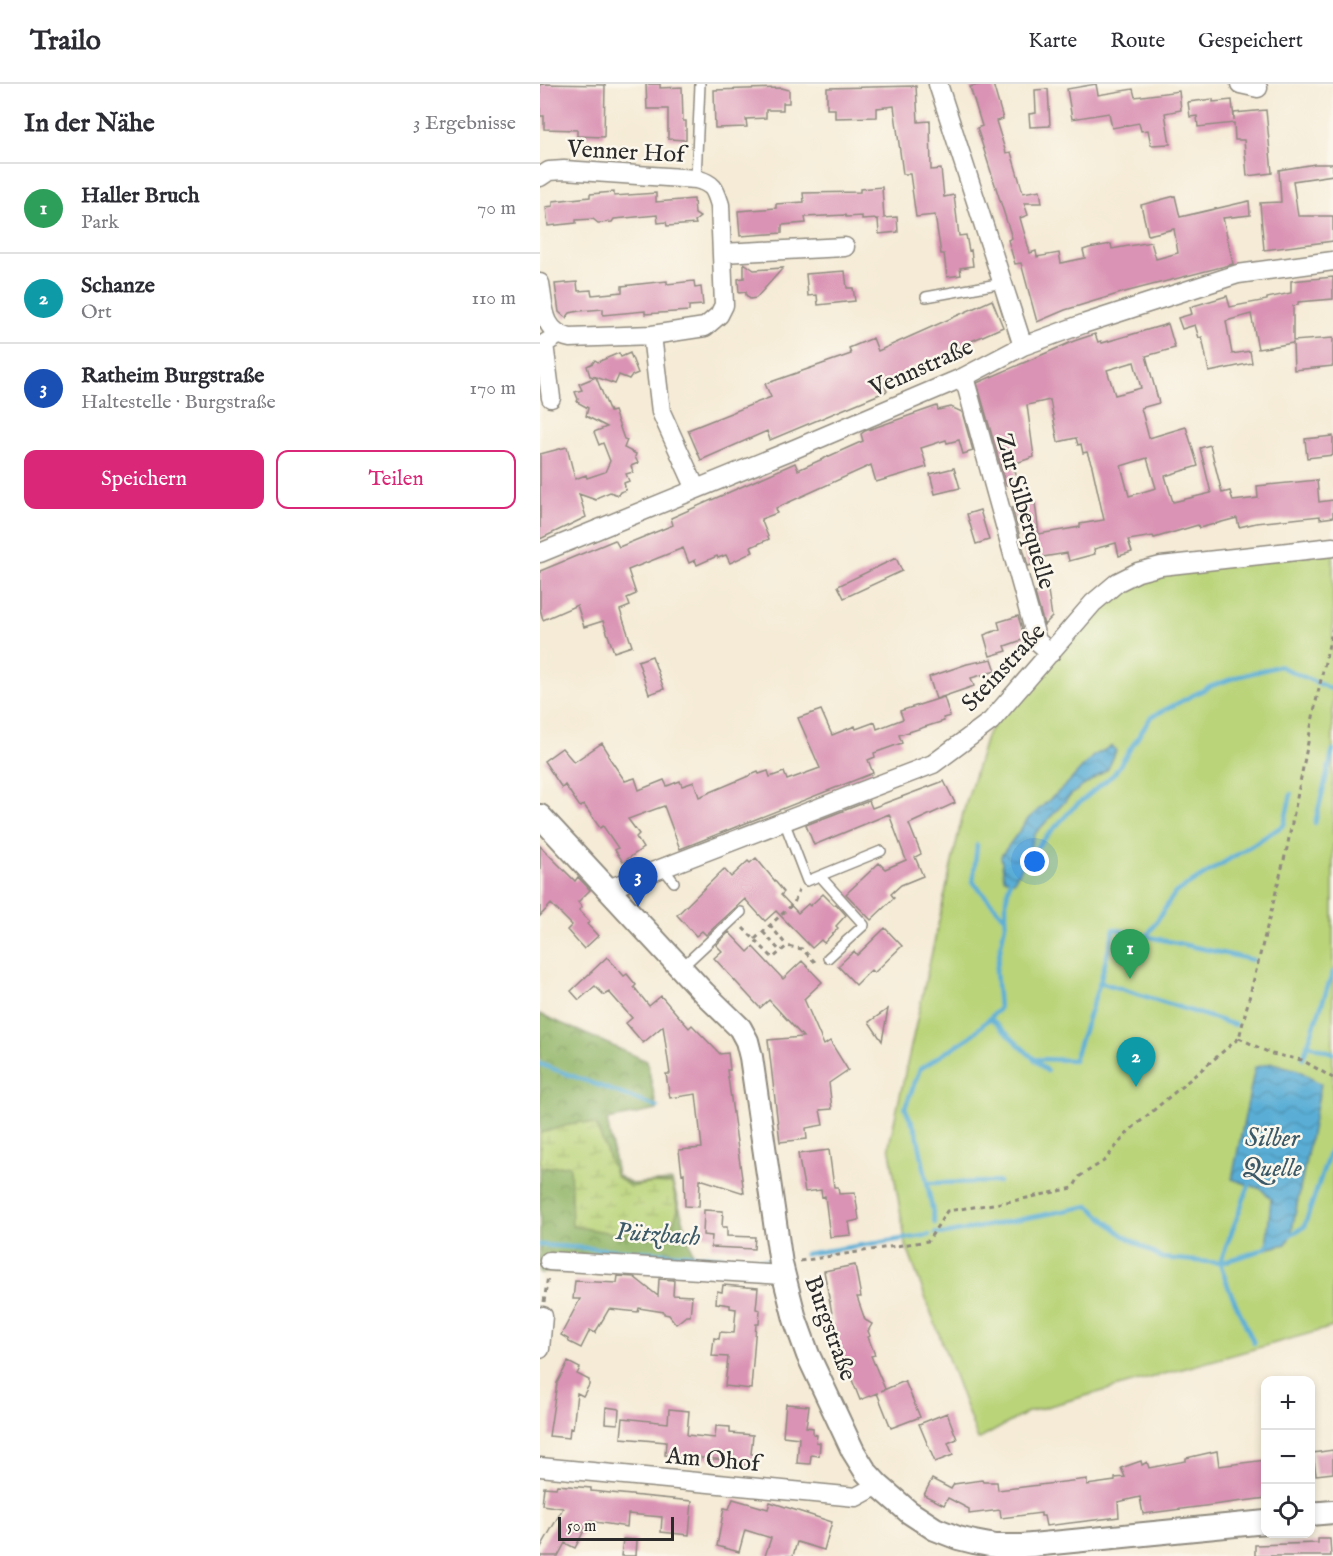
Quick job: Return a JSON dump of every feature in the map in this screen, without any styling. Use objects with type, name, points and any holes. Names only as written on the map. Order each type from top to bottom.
[{"type":"street","points":[[938,84],[1023,346]]},
{"type":"street","points":[[1240,84],[1258,88]]},
{"type":"street","name":"Venner Hof","points":[[540,177],[549,171],[564,170],[696,178],[707,182],[715,189],[720,205],[724,305],[720,315],[705,327],[652,335],[570,338],[558,335]]},
{"type":"street","points":[[722,254],[845,247]]},
{"type":"street","name":"Vennstraße","points":[[540,553],[964,377],[1023,346],[1083,324],[1239,274],[1333,261]]},
{"type":"street","points":[[540,283],[548,323],[558,335],[544,344],[551,398]]},
{"type":"street","points":[[652,335],[661,412],[696,489]]},
{"type":"street","name":"Zur Silberquelle","points":[[964,377],[1037,641],[1051,653]]},
{"type":"street","name":"Steinstraße","points":[[608,889],[668,875],[784,821],[933,764],[991,721],[1093,603],[1118,582],[1161,566],[1333,547]]},
{"type":"street","name":"Burgstraße","points":[[540,816],[740,1028],[747,1041],[782,1269],[795,1319],[813,1365],[853,1451],[866,1472],[878,1485],[909,1512],[935,1529],[957,1538],[974,1549],[1261,1522]]},
{"type":"street","points":[[549,1261],[782,1269]]},
{"type":"street","points":[[540,1349],[543,1316]]},
{"type":"street","name":"Am Ohof","points":[[540,1467],[856,1497],[878,1485]]},
{"type":"street","points":[[1315,1514],[1333,1512]]},
{"type":"lane","points":[[696,178],[700,84]]},
{"type":"lane","points":[[926,297],[1003,283]]},
{"type":"lane","points":[[784,821],[807,881],[881,851]]},
{"type":"lane","points":[[820,876],[864,925],[828,958]]},
{"type":"lane","points":[[681,968],[741,912]]},
{"type":"path","points":[[782,1269],[928,1241],[947,1211],[1013,1201],[1073,1188],[1080,1176],[1104,1161],[1129,1131],[1239,1038],[1287,849],[1333,627]]},
{"type":"path","points":[[755,939],[794,903],[805,874]]},
{"type":"path","points":[[770,926],[787,946],[802,949],[818,965],[828,958]]},
{"type":"path","points":[[735,932],[744,927],[773,958],[787,946]]},
{"type":"path","points":[[763,932],[781,952]]},
{"type":"path","points":[[1239,1038],[1272,1054],[1302,1060],[1333,1078]]},
{"type":"path","points":[[543,1316],[549,1261]]},
{"type":"green space","points":[[1333,553],[1333,1327],[1028,1412],[978,1440],[906,1245],[889,1145],[963,813],[987,734],[1097,602],[1141,573]]},
{"type":"green space","points":[[540,1014],[647,1061],[657,1110],[607,1120],[617,1175],[631,1184],[672,1181],[696,1265],[540,1273]]},
{"type":"green space","points":[[580,1122],[596,1125],[616,1176],[630,1187],[652,1183],[672,1184],[678,1210],[671,1228],[612,1233],[572,1226],[570,1165],[540,1168],[540,1133]]},
{"type":"water","points":[[1112,746],[1116,751],[1108,769],[1072,794],[1035,834],[1014,881],[1004,878],[1001,856],[1028,819],[1067,784],[1093,756]]},
{"type":"water","name":"Silber Quelle","points":[[1272,1063],[1298,1070],[1321,1084],[1291,1235],[1286,1244],[1266,1249],[1271,1199],[1261,1189],[1232,1179],[1255,1067]]},
{"type":"building","points":[[540,84],[605,85],[604,137],[577,136],[577,130],[544,129],[544,116],[540,116]]},
{"type":"building","points":[[646,84],[660,84],[660,88],[682,87],[686,140],[668,139],[668,109],[647,109]]},
{"type":"building","points":[[993,84],[1003,119],[996,121],[1006,153],[1011,152],[1023,193],[1040,190],[1042,203],[1024,203],[1028,215],[1020,218],[1030,253],[1036,251],[1037,257],[1059,253],[1061,263],[1085,258],[1083,250],[1089,248],[1111,244],[1112,249],[1151,242],[1156,259],[1178,253],[1174,229],[1148,235],[1141,205],[1175,196],[1180,217],[1249,201],[1250,215],[1223,218],[1233,264],[1121,293],[1065,310],[1037,322],[1021,263],[1015,264],[1008,240],[1012,238],[977,128],[982,126],[970,87]]},
{"type":"building","points":[[1096,84],[1098,95],[1133,89],[1135,97],[1179,91],[1181,110],[1165,113],[1170,144],[1151,145],[1148,130],[1141,131],[1139,123],[1112,128],[1109,113],[1072,119],[1067,89]]},
{"type":"building","points":[[916,86],[918,122],[930,121],[931,170],[941,169],[944,197],[954,195],[959,236],[966,235],[969,251],[971,250],[973,266],[960,268],[961,275],[947,277],[935,215],[916,217],[910,174],[903,174],[894,106],[877,108],[877,117],[835,118],[835,109],[827,109],[827,88]]},
{"type":"building","points":[[782,88],[789,90],[789,103],[783,103],[783,110],[766,110],[766,118],[746,119],[747,127],[715,128],[714,90]]},
{"type":"building","points":[[1048,89],[1050,126],[1030,127],[1029,114],[1036,113],[1035,90]]},
{"type":"building","points":[[1213,99],[1213,102],[1232,100],[1234,120],[1234,113],[1266,110],[1272,173],[1247,176],[1244,140],[1235,140],[1234,123],[1198,127],[1197,116],[1190,117],[1188,102]]},
{"type":"building","points":[[1315,164],[1333,164],[1333,175],[1293,181],[1298,216],[1333,216],[1333,241],[1264,250],[1260,203],[1281,202],[1279,170]]},
{"type":"building","points":[[882,187],[884,218],[897,217],[898,232],[879,234],[878,219],[862,220],[862,216],[846,217],[845,215],[805,217],[806,223],[782,225],[782,233],[740,236],[738,211],[776,208],[776,204],[804,202],[803,193],[860,192],[860,189]]},
{"type":"building","points":[[614,192],[614,196],[656,193],[656,202],[694,199],[695,214],[700,217],[695,221],[696,224],[667,226],[666,222],[658,223],[657,215],[614,219],[612,222],[598,223],[593,219],[576,220],[576,223],[548,226],[546,207],[553,206],[553,201]]},
{"type":"building","points":[[744,263],[754,270],[783,268],[756,298],[750,299],[746,292],[739,293],[738,279],[744,278]]},
{"type":"building","points":[[845,271],[847,288],[853,288],[855,301],[818,305],[817,295],[808,296],[806,274]]},
{"type":"building","points":[[1333,277],[1333,299],[1298,302],[1298,305],[1293,306],[1293,341],[1333,338],[1333,366],[1294,370],[1293,343],[1258,349],[1251,314],[1226,321],[1232,354],[1250,351],[1252,363],[1209,372],[1202,337],[1199,338],[1195,325],[1182,329],[1178,318],[1192,314],[1190,307],[1227,296],[1230,307],[1291,293],[1291,281]]},
{"type":"building","points":[[667,281],[667,284],[694,281],[695,288],[701,287],[703,305],[689,306],[689,311],[645,314],[645,311],[603,315],[603,309],[579,311],[570,313],[566,318],[559,312],[555,284],[577,282],[578,291],[591,290],[592,295],[622,292],[622,286]]},
{"type":"building","points":[[992,300],[1003,327],[908,369],[910,373],[884,385],[887,391],[770,440],[767,431],[701,460],[688,430],[771,397],[765,384],[851,354],[849,348],[873,338],[878,351]]},
{"type":"building","points":[[1168,324],[1175,348],[1146,356],[1159,403],[1141,408],[1149,438],[1186,427],[1198,466],[1165,476],[1173,502],[1211,493],[1200,448],[1210,445],[1222,493],[1230,491],[1233,501],[1258,498],[1257,486],[1317,480],[1319,502],[1333,500],[1333,517],[1320,519],[1320,516],[1239,527],[1237,518],[1199,528],[1198,525],[1154,538],[1153,536],[1128,540],[1132,552],[1119,556],[1116,543],[1094,549],[1095,554],[1069,561],[1067,553],[1043,557],[1043,562],[1028,566],[1012,508],[1035,503],[1039,534],[1104,520],[1092,466],[1087,452],[1083,453],[1081,444],[1078,445],[1076,438],[1058,442],[1050,400],[1027,405],[1034,457],[1013,464],[1018,482],[1006,485],[977,383],[1095,334],[1098,342],[1102,343]],"holes":[[[1134,362],[1141,388],[1115,395],[1107,370]],[[1147,458],[1156,488],[1129,496],[1121,466]]]},
{"type":"building","points":[[619,353],[621,357],[630,353],[638,373],[629,379],[619,375],[615,384],[590,376],[587,366],[595,360],[598,362]]},
{"type":"building","points":[[596,377],[610,412],[614,411],[624,439],[627,440],[624,448],[636,454],[638,463],[631,466],[633,472],[626,474],[629,481],[624,483],[626,490],[618,495],[610,492],[596,500],[579,494],[586,517],[540,539],[540,454],[567,447],[575,479],[605,472],[610,461],[603,443],[599,445],[594,432],[607,427],[586,416],[588,408],[577,402],[575,392],[582,390],[579,384]]},
{"type":"building","points":[[937,406],[938,410],[951,407],[962,412],[973,451],[963,454],[959,440],[947,443],[946,440],[921,448],[927,467],[876,482],[871,465],[776,508],[777,513],[761,519],[769,539],[751,547],[753,552],[730,563],[726,555],[718,558],[717,556],[697,565],[695,560],[689,563],[683,548],[628,570],[636,594],[627,598],[630,606],[620,610],[632,646],[614,652],[603,621],[584,627],[577,605],[543,620],[540,609],[540,571],[615,540],[619,547],[673,525],[671,518],[795,463],[798,470],[863,441],[861,434],[865,431]]},
{"type":"building","points":[[1333,436],[1333,455],[1307,458],[1305,439]]},
{"type":"building","points":[[954,468],[960,488],[935,494],[930,474]]},
{"type":"building","points":[[980,510],[989,540],[976,544],[967,514]]},
{"type":"building","points":[[896,558],[902,571],[844,598],[838,586]]},
{"type":"building","points":[[1048,591],[1052,617],[1044,625],[1035,593]]},
{"type":"building","points":[[1018,616],[1025,639],[1005,646],[1007,651],[990,656],[984,635],[1000,629],[998,622]]},
{"type":"building","points":[[652,656],[664,689],[649,694],[638,661]]},
{"type":"building","points":[[992,659],[996,671],[971,678],[974,686],[936,699],[929,677],[967,664]]},
{"type":"building","points":[[944,697],[950,716],[943,718],[944,721],[899,735],[902,743],[874,753],[875,757],[868,760],[873,773],[680,849],[664,806],[628,819],[639,834],[636,837],[643,848],[623,862],[615,850],[618,848],[603,826],[600,828],[584,805],[580,807],[565,785],[562,788],[544,761],[562,748],[574,762],[602,743],[625,781],[635,778],[639,790],[664,780],[667,786],[680,781],[682,786],[694,782],[699,797],[758,772],[759,774],[768,771],[770,777],[784,772],[787,780],[820,768],[798,718],[821,710],[832,735],[855,726],[856,729],[875,722],[877,729],[903,719],[900,711]]},
{"type":"building","points":[[944,781],[955,803],[909,824],[921,854],[915,857],[923,876],[901,885],[891,894],[894,898],[871,920],[846,894],[879,863],[885,869],[906,860],[889,814],[814,845],[806,825],[869,801],[872,808]]},
{"type":"building","points":[[540,846],[575,881],[578,877],[590,890],[578,902],[582,907],[579,910],[590,922],[587,924],[598,936],[584,949],[567,930],[572,925],[551,904],[540,916]]},
{"type":"building","points":[[756,858],[784,892],[781,895],[798,913],[823,894],[846,915],[824,943],[821,940],[812,948],[776,911],[765,921],[745,899],[706,935],[702,931],[696,936],[677,915],[724,869],[731,877],[748,861],[750,863]]},
{"type":"building","points":[[885,928],[902,946],[874,973],[871,970],[856,985],[838,966],[854,951],[857,955]]},
{"type":"building","points":[[729,932],[748,952],[753,947],[783,979],[802,961],[822,982],[804,999],[824,1045],[830,1041],[848,1070],[829,1083],[832,1109],[820,1110],[823,1125],[806,1128],[807,1139],[780,1142],[768,1040],[803,1037],[769,1000],[760,1008],[714,958],[722,951],[716,945]]},
{"type":"building","points":[[607,957],[624,976],[627,974],[649,1006],[661,996],[689,1028],[692,1025],[720,1054],[728,1053],[730,1070],[727,1070],[744,1193],[700,1179],[699,1207],[685,1206],[684,1173],[682,1174],[679,1150],[702,1148],[696,1094],[670,1098],[666,1074],[670,1074],[663,1026],[643,1043],[626,1023],[632,1018],[609,992],[604,995],[595,986],[579,1000],[571,991]]},
{"type":"building","points":[[888,1009],[882,1041],[869,1022]]},
{"type":"building","points":[[829,1150],[834,1187],[838,1187],[839,1194],[855,1193],[859,1220],[849,1222],[851,1235],[830,1237],[825,1196],[822,1197],[821,1190],[805,1192],[798,1154]]},
{"type":"building","points":[[704,1210],[723,1211],[722,1227],[727,1227],[727,1236],[755,1237],[754,1249],[711,1247],[712,1236],[703,1235]]},
{"type":"building","points":[[855,1265],[861,1297],[857,1297],[865,1320],[872,1324],[868,1337],[875,1355],[871,1356],[885,1389],[881,1391],[905,1381],[920,1417],[891,1428],[877,1393],[860,1400],[830,1325],[834,1324],[824,1271]]},
{"type":"building","points":[[618,1276],[634,1277],[658,1296],[659,1279],[674,1280],[673,1295],[692,1296],[690,1316],[686,1316],[676,1324],[664,1312],[639,1308],[638,1312],[609,1309],[595,1333],[590,1330],[581,1348],[569,1342],[561,1335],[580,1299],[573,1299],[575,1281],[617,1283]]},
{"type":"building","points":[[723,1285],[758,1288],[756,1309],[760,1310],[759,1324],[756,1324],[751,1389],[725,1386],[728,1357],[712,1356],[714,1338],[719,1339],[720,1332],[734,1333],[736,1309],[730,1308],[730,1305],[716,1303],[717,1291],[722,1292]]},
{"type":"building","points":[[568,1362],[580,1368],[577,1374],[589,1380],[589,1385],[583,1396],[577,1393],[573,1429],[570,1428],[569,1438],[549,1436],[557,1383]]},
{"type":"building","points":[[786,1404],[809,1406],[806,1427],[813,1428],[813,1434],[817,1435],[816,1442],[820,1443],[819,1456],[811,1455],[810,1464],[797,1463],[799,1438],[783,1436]]},
{"type":"building","points":[[606,1407],[619,1409],[618,1424],[605,1423]]},
{"type":"building","points":[[669,1409],[689,1411],[687,1435],[715,1438],[716,1426],[730,1427],[730,1433],[753,1435],[751,1454],[756,1455],[755,1466],[726,1464],[727,1460],[665,1455],[666,1442],[621,1438],[623,1418],[668,1423]]},
{"type":"building","points":[[947,1413],[957,1439],[948,1443],[953,1455],[935,1462],[919,1424]]},
{"type":"building","points":[[1333,1450],[1333,1473],[1316,1475],[1315,1453]]},
{"type":"building","points":[[1217,1451],[1219,1466],[1261,1461],[1261,1499],[1143,1514],[1140,1497],[1118,1502],[1119,1517],[1046,1526],[1041,1513],[1001,1518],[1000,1510],[969,1514],[969,1509],[948,1498],[944,1505],[924,1495],[932,1479],[951,1489],[954,1484],[982,1480],[983,1482],[997,1482],[998,1490],[1087,1479],[1087,1485],[1115,1481],[1115,1478],[1125,1477],[1121,1468],[1141,1461],[1142,1465],[1147,1462],[1149,1468],[1186,1461],[1186,1458]]},
{"type":"building","points":[[557,1485],[591,1488],[591,1491],[692,1501],[689,1535],[661,1532],[662,1517],[628,1514],[627,1527],[589,1521],[575,1548],[565,1543],[558,1556],[540,1556],[540,1549],[563,1508],[542,1505],[544,1487],[556,1488]]},
{"type":"building","points":[[733,1499],[768,1509],[770,1502],[832,1522],[824,1550],[797,1542],[793,1556],[765,1556],[771,1538],[745,1530],[739,1552],[717,1546],[724,1508],[729,1509]]},
{"type":"building","points":[[623,1539],[637,1540],[636,1556],[621,1556]]},
{"type":"building","points":[[1318,1539],[1330,1539],[1331,1556],[1255,1556],[1255,1545],[1318,1543]]},
{"type":"waterway","points":[[1022,863],[1072,809],[1114,774],[1151,717],[1209,687],[1279,666],[1331,689]]},
{"type":"waterway","points":[[1315,823],[1333,750]]},
{"type":"waterway","points":[[1147,936],[1175,893],[1284,825],[1291,794]]},
{"type":"waterway","points":[[977,845],[973,882],[1006,919]]},
{"type":"waterway","points":[[935,1223],[917,1133],[905,1108],[920,1069],[971,1036],[999,1009],[996,971],[1011,876]]},
{"type":"waterway","points":[[1100,982],[1114,929],[1253,960]]},
{"type":"waterway","points":[[1303,1058],[1333,972]]},
{"type":"waterway","points":[[1034,1059],[1074,1060],[1100,982],[1235,1025]]},
{"type":"waterway","points":[[990,1018],[1047,1071]]},
{"type":"waterway","points":[[1307,1044],[1333,1053]]},
{"type":"waterway","points":[[540,1064],[657,1107]]},
{"type":"waterway","points":[[1288,1236],[1304,1227],[1333,1142]]},
{"type":"waterway","points":[[1251,1180],[1220,1263],[1229,1289],[1254,1343]]},
{"type":"waterway","points":[[927,1183],[999,1182]]},
{"type":"waterway","points":[[935,1233],[945,1234],[1089,1206],[1123,1235],[1162,1258],[1220,1263],[1259,1251],[1270,1245]]},
{"type":"waterway","name":"Pützbach","points":[[805,1254],[929,1235]]},
{"type":"waterway","name":"Pützbach","points":[[540,1245],[773,1260]]},
{"type":"place","name":"Ratheim Burgstraße","points":[[638,907]]},
{"type":"place","name":"Haller Bruch","points":[[1130,979]]},
{"type":"place","name":"Schanze","points":[[1136,1087]]}]
